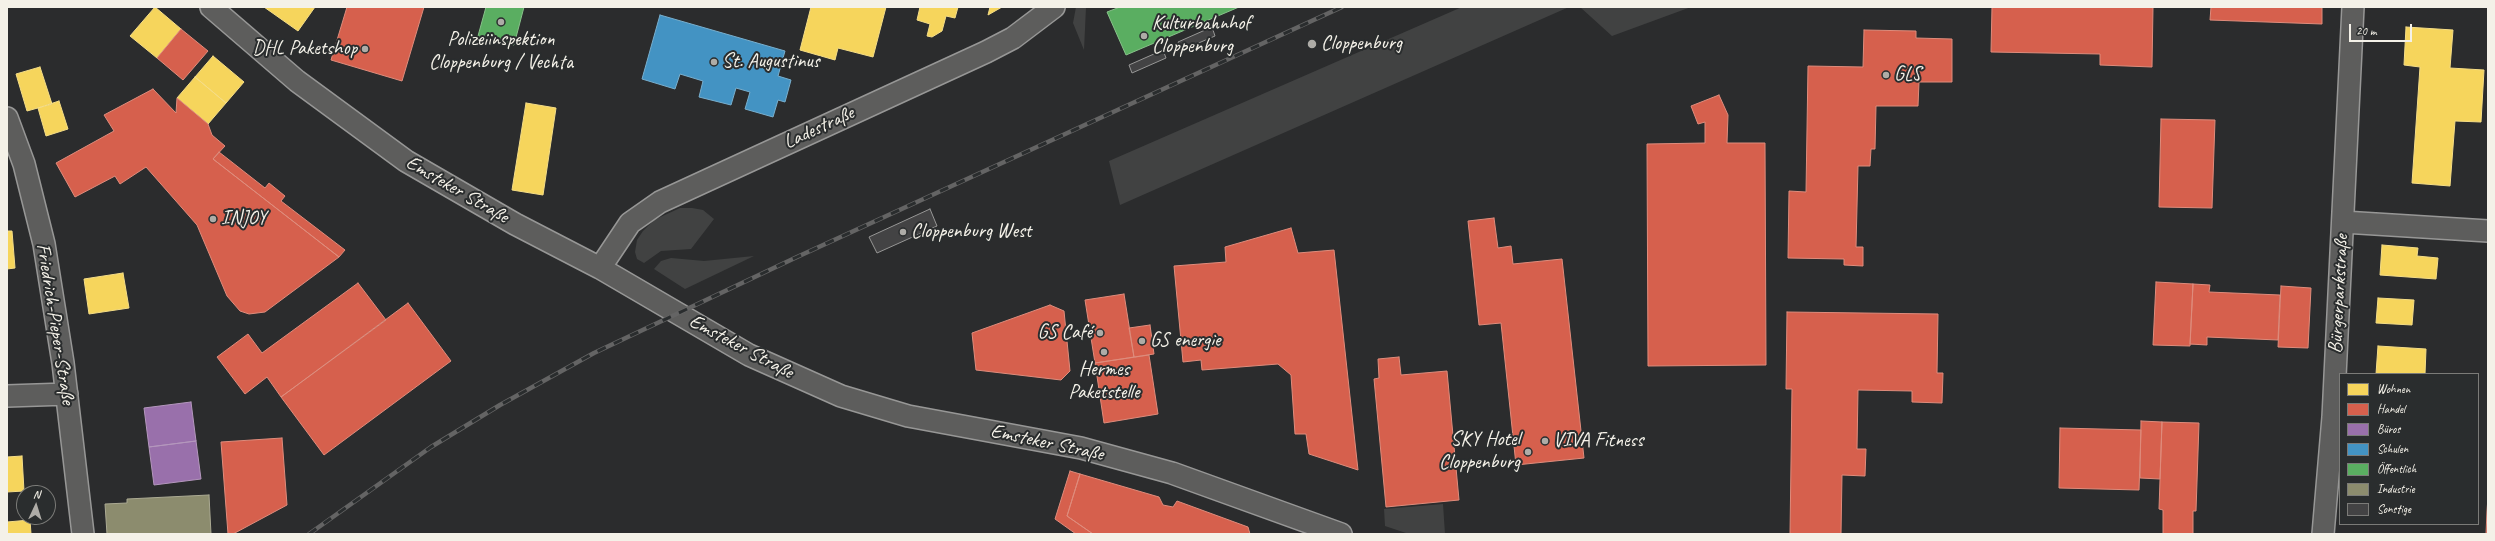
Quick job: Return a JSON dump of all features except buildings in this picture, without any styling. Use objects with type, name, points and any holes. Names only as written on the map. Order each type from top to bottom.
[{"type":"street","name":"Emsteker Straße","points":[[211,7],[297,82],[390,150],[507,220],[600,268],[749,355],[841,396],[908,416],[1082,448],[1164,471],[1340,534]]},
{"type":"street","name":"Ladestraße","points":[[600,268],[630,223],[660,202],[986,52],[1013,38],[1054,7]]},
{"type":"street","name":"Bürgerparkstraße","points":[[2323,534],[2333,416],[2353,7]]},
{"type":"street","name":"Friedrich-Pieper-Straße","points":[[7,118],[24,164],[44,244],[66,394],[83,534]]},
{"type":"street","name":"Bürgerparkstraße","points":[[2343,222],[2488,231]]},
{"type":"street","points":[[7,396],[66,394]]},
{"type":"shaded area","points":[[1076,7],[1086,7],[1084,50],[1073,23]]},
{"type":"shaded area","points":[[1462,7],[1569,7],[1120,205],[1109,161]]},
{"type":"shaded area","points":[[1580,7],[1691,7],[1612,36]]},
{"type":"shaded area","points":[[680,208],[703,210],[714,219],[691,249],[661,251],[644,263],[637,259],[635,252],[637,240],[643,231],[654,220]]},
{"type":"shaded area","points":[[754,256],[685,289],[654,269],[661,261],[671,258],[704,261]]},
{"type":"shaded area","points":[[1443,504],[1445,534],[1409,534],[1385,526],[1384,509]]},
{"type":"railway","points":[[309,534],[431,447],[500,405],[594,353],[797,257],[1342,7]]},
{"type":"place","name":"Polizeiinspektion Cloppenburg / Vechta","points":[[501,22]]},
{"type":"place","name":"Kulturbahnhof Cloppenburg","points":[[1144,36]]},
{"type":"place","name":"Cloppenburg","points":[[1312,44]]},
{"type":"place","name":"DHL Paketshop","points":[[365,49]]},
{"type":"place","name":"St. Augustinus","points":[[714,62]]},
{"type":"place","name":"GLS","points":[[1886,75]]},
{"type":"place","name":"INJOY","points":[[213,219]]},
{"type":"place","name":"Cloppenburg West","points":[[903,232]]},
{"type":"place","name":"GS Café","points":[[1100,333]]},
{"type":"place","name":"GS energie","points":[[1142,341]]},
{"type":"place","name":"Hermes Paketstelle","points":[[1104,352]]},
{"type":"place","name":"VIVA Fitness","points":[[1545,441]]},
{"type":"place","name":"SKY Hotel Cloppenburg","points":[[1528,452]]}]
